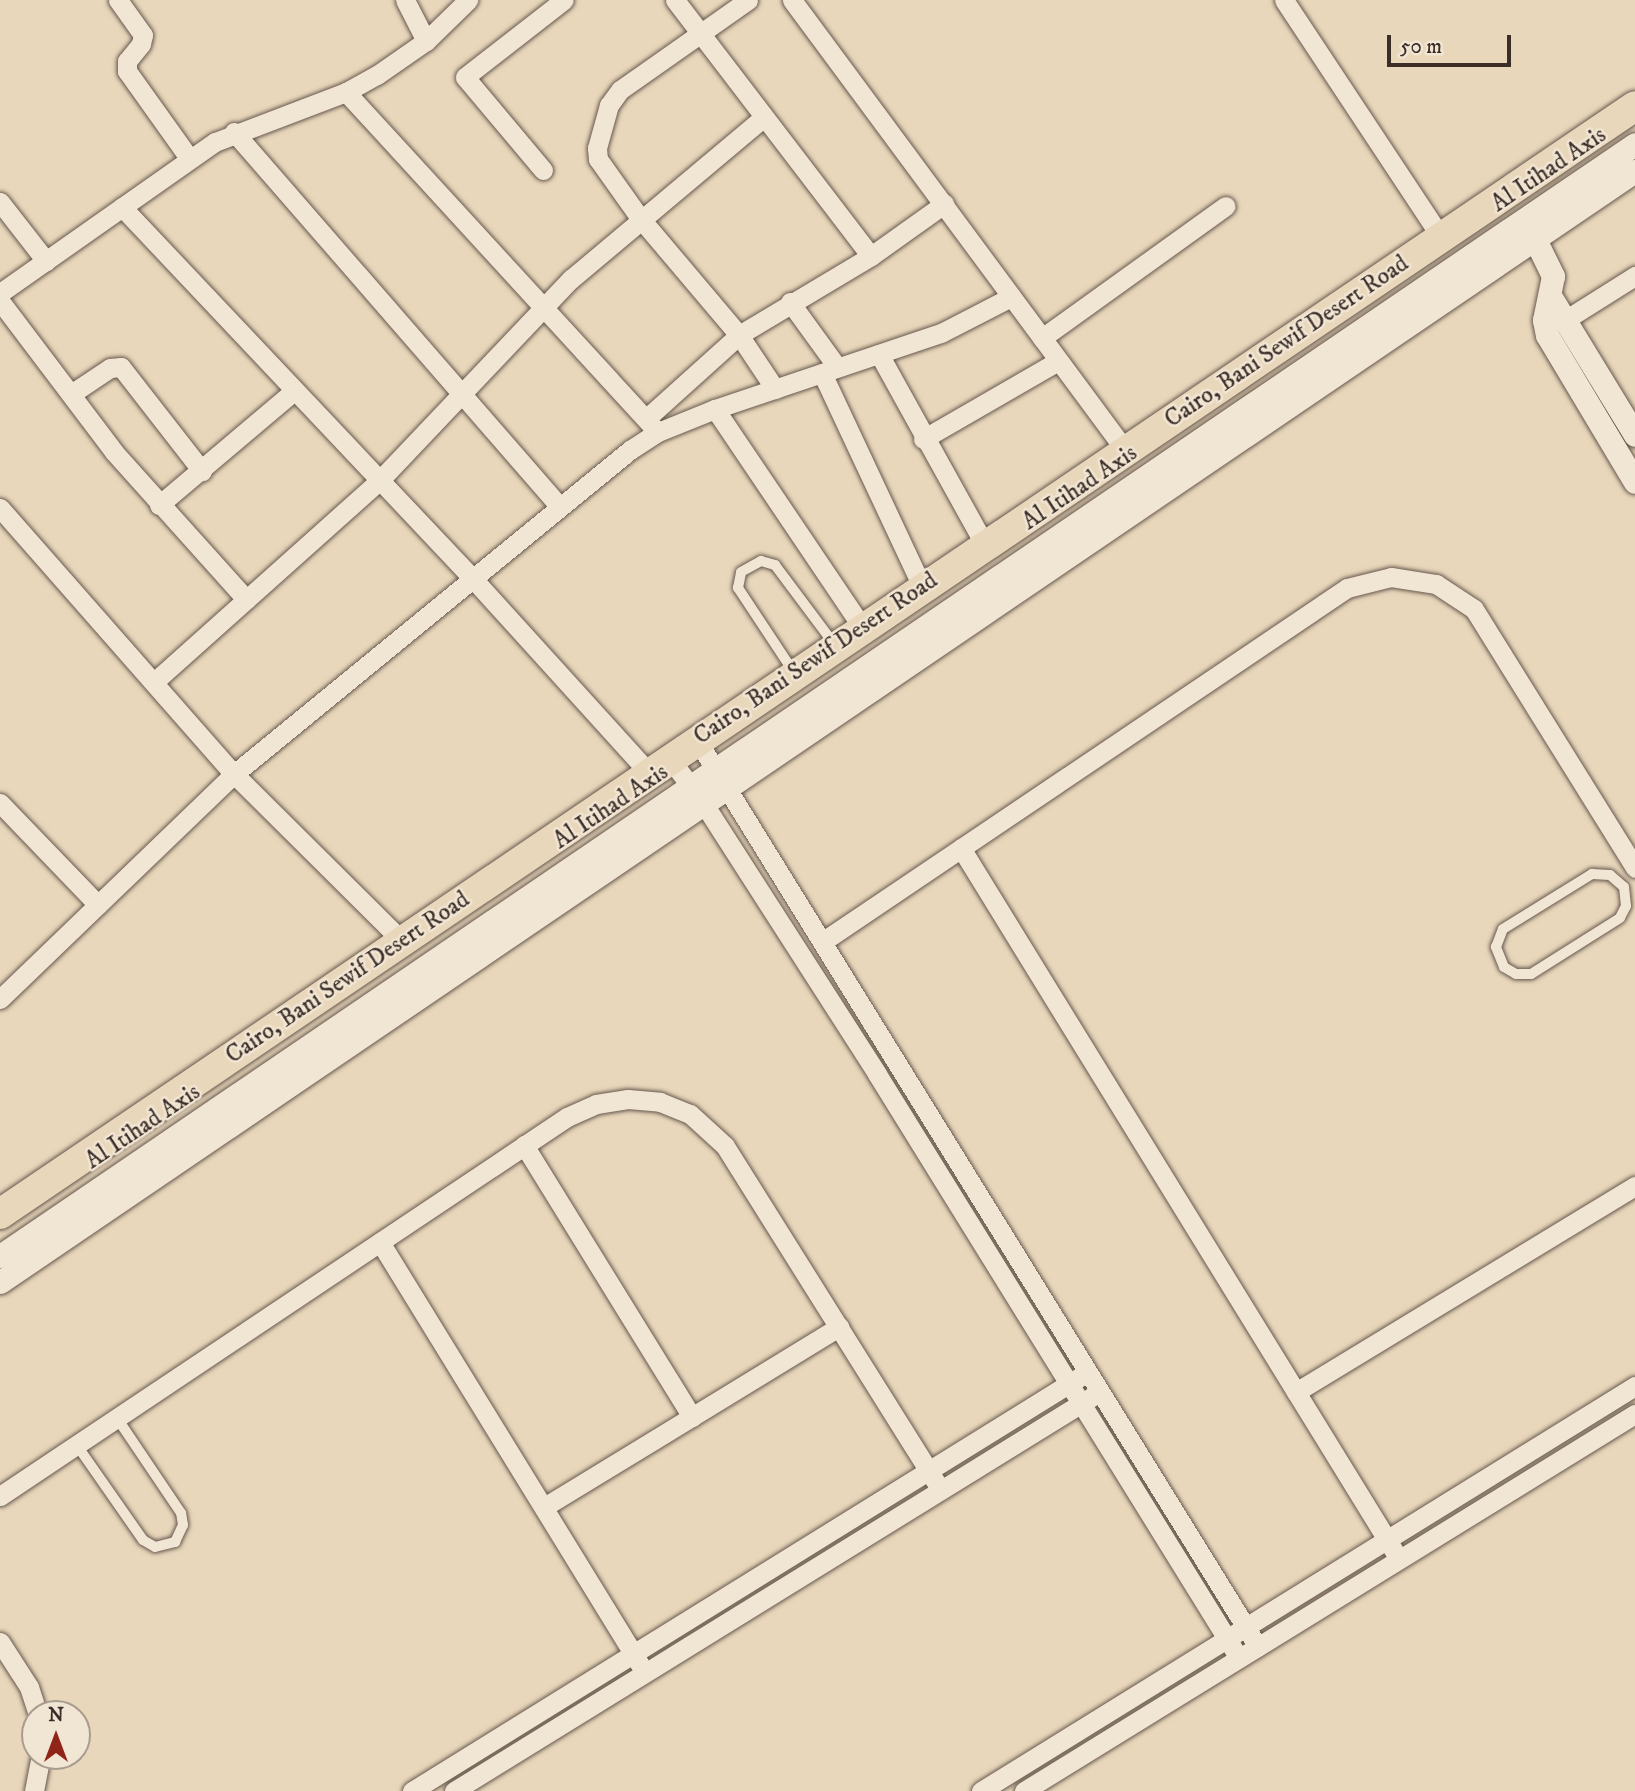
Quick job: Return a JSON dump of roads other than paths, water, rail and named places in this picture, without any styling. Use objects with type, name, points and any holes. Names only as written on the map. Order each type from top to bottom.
[{"type":"main road","name":"Cairo, Bani Sewif Desert Road","points":[[0,1214],[834,645],[1635,106]]},
{"type":"street","points":[[118,0],[143,35],[127,61],[127,71],[190,158]]},
{"type":"street","points":[[405,0],[426,41]]},
{"type":"street","points":[[0,293],[190,158],[234,132],[346,92],[426,41],[468,0]]},
{"type":"street","points":[[543,170],[466,77],[564,0]]},
{"type":"street","points":[[675,0],[871,256]]},
{"type":"street","points":[[748,0],[698,32],[620,90],[600,129],[598,159],[640,218],[739,335],[775,389]]},
{"type":"street","points":[[792,0],[1125,450]]},
{"type":"street","points":[[1284,0],[1441,237]]},
{"type":"street","points":[[346,92],[653,424]]},
{"type":"street","points":[[154,682],[379,481],[464,394],[545,305],[640,218],[763,118]]},
{"type":"street","points":[[234,132],[558,505]]},
{"type":"street","name":"Al Itihad Axis","points":[[0,1256],[719,778],[1529,228],[1635,144]]},
{"type":"street","name":"Al Itihad Axis","points":[[1529,228],[1635,171]]},
{"type":"street","points":[[1510,191],[1551,269],[1552,299],[1544,320],[1547,335],[1635,482]]},
{"type":"street","points":[[0,202],[46,261]]},
{"type":"street","points":[[0,999],[234,774],[475,581],[653,424],[739,335],[790,302],[871,256],[944,204]]},
{"type":"street","points":[[1042,338],[1227,206]]},
{"type":"street","points":[[122,207],[475,581],[659,766],[695,793],[1070,1383],[1239,1658]]},
{"type":"street","points":[[1565,320],[1635,276]]},
{"type":"street","points":[[653,424],[715,409],[879,354],[941,332],[1011,297]]},
{"type":"street","points":[[1552,299],[1635,435]]},
{"type":"street","points":[[0,301],[159,505],[246,599]]},
{"type":"street","points":[[790,302],[830,370],[922,586]]},
{"type":"street","points":[[879,354],[923,439],[985,544]]},
{"type":"street","points":[[923,439],[1058,361]]},
{"type":"street","points":[[71,394],[110,368],[121,367],[202,471]]},
{"type":"street","points":[[159,505],[294,391]]},
{"type":"street","points":[[715,409],[862,627]]},
{"type":"street","points":[[0,508],[234,774],[402,941]]},
{"type":"street","points":[[822,942],[1347,589],[1375,579],[1406,577],[1436,584],[1474,610],[1635,868]]},
{"type":"street","points":[[697,740],[1258,1647]]},
{"type":"street","name":"Al Itihad Axis","points":[[0,1282],[695,793]]},
{"type":"street","points":[[0,803],[98,905]]},
{"type":"street","points":[[961,848],[1399,1559]]},
{"type":"street","points":[[0,1496],[524,1144],[581,1109],[612,1100],[644,1099],[690,1114],[725,1146],[941,1490]]},
{"type":"street","points":[[524,1144],[692,1417]]},
{"type":"street","points":[[1296,1392],[1635,1185]]},
{"type":"street","points":[[380,1242],[645,1672]]},
{"type":"street","points":[[544,1507],[839,1327]]},
{"type":"street","points":[[412,1791],[1088,1372]]},
{"type":"street","points":[[987,1789],[1635,1386]]},
{"type":"street","points":[[454,1791],[1100,1392]]},
{"type":"street","points":[[1024,1791],[1635,1414]]},
{"type":"street","points":[[0,1642],[29,1687],[33,1700]]},
{"type":"street","points":[[34,1791],[38,1770]]},
{"type":"lane","points":[[794,673],[738,588],[741,572],[761,561],[775,565],[834,645]]},
{"type":"lane","points":[[1592,874],[1610,875],[1624,887],[1627,900],[1620,918],[1531,974],[1510,971],[1500,960],[1496,947],[1503,929],[1592,874]]},
{"type":"lane","points":[[1624,887],[1635,881]]},
{"type":"lane","points":[[76,1444],[143,1540],[155,1547],[175,1542],[183,1525],[181,1513],[117,1418]]}]
